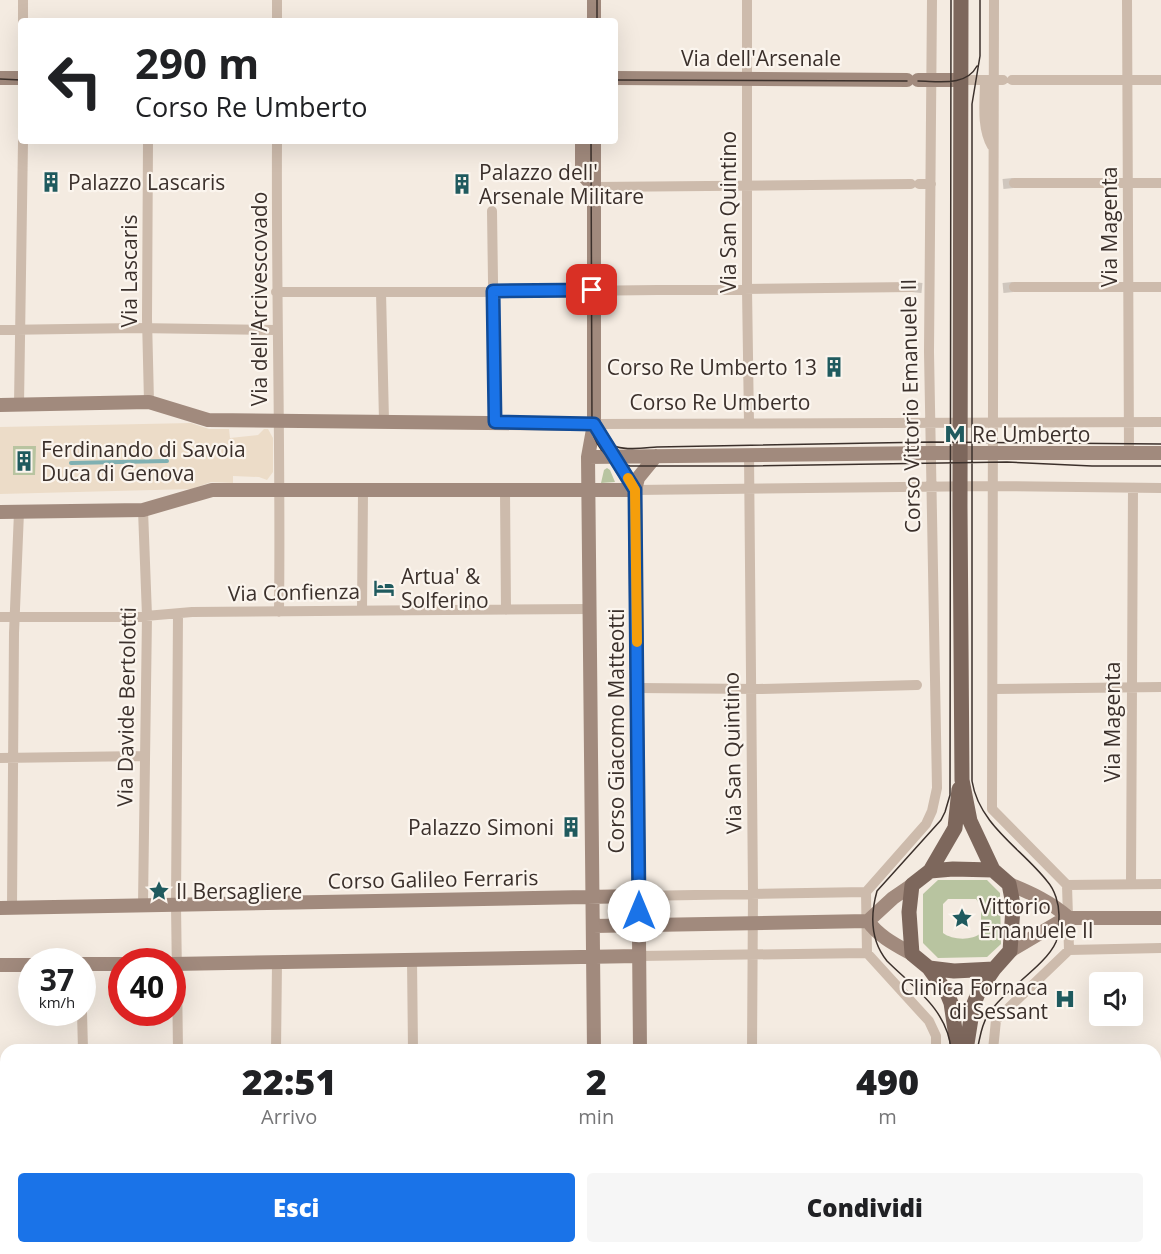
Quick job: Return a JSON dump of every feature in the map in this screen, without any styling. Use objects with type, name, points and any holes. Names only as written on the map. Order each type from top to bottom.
[{"type":"main road","points":[[961,0],[962,780],[974,832],[993,870],[1009,884],[1013,908],[1010,951],[979,991],[973,1006],[967,1044]]},
{"type":"main road","points":[[957,1044],[951,1003],[947,993],[928,968],[912,954],[909,912],[912,885],[930,872],[955,828],[957,795],[962,780]]},
{"type":"main road","points":[[930,872],[953,869],[993,870]]},
{"type":"main road","points":[[928,968],[954,971],[994,969]]},
{"type":"street","points":[[23,0],[23,18]]},
{"type":"street","points":[[277,0],[277,18]]},
{"type":"street","points":[[594,0],[594,18]]},
{"type":"street","name":"Via San Quintino","points":[[747,0],[749,423]]},
{"type":"street","name":"Corso Vittorio Emanuele II","points":[[866,892],[926,824],[932,811],[937,788],[926,684],[931,422],[921,288],[931,184],[919,80],[932,0]]},
{"type":"street","points":[[994,0],[999,80],[994,149],[1003,287],[993,422],[992,809],[1067,885],[1069,950]]},
{"type":"street","name":"Via Magenta","points":[[1127,0],[1129,453]]},
{"type":"street","points":[[0,78],[18,78]]},
{"type":"street","name":"Via dell'Arsenale","points":[[618,78],[961,80]]},
{"type":"street","points":[[961,80],[1161,80]]},
{"type":"street","points":[[20,405],[23,144]]},
{"type":"street","name":"Via Lascaris","points":[[148,144],[149,402]]},
{"type":"street","name":"Via dell'Arcivescovado","points":[[278,144],[276,292],[280,456],[279,612]]},
{"type":"street","name":"Corso Giacomo Matteotti","points":[[582,144],[582,174],[594,187]]},
{"type":"street","name":"Corso Giacomo Matteotti","points":[[594,144],[594,424],[588,457],[594,1044]]},
{"type":"street","points":[[1014,183],[1161,183]]},
{"type":"street","points":[[594,187],[931,184]]},
{"type":"street","points":[[492,211],[495,422]]},
{"type":"street","points":[[1003,287],[1161,287]]},
{"type":"street","points":[[276,292],[921,288]]},
{"type":"street","points":[[381,292],[384,421]]},
{"type":"street","points":[[0,330],[148,328],[277,330]]},
{"type":"street","name":"Corso Re Umberto","points":[[0,405],[149,402],[208,420],[594,424],[1161,422]]},
{"type":"street","points":[[594,424],[635,490]]},
{"type":"street","points":[[588,457],[1161,453]]},
{"type":"street","name":"Via San Quintino","points":[[749,455],[753,1044]]},
{"type":"street","points":[[635,490],[638,478],[656,456]]},
{"type":"street","points":[[0,512],[143,510],[212,490],[505,492],[993,486],[1161,488]]},
{"type":"street","name":"Via Magenta","points":[[1131,884],[1133,488]]},
{"type":"street","name":"Corso Giacomo Matteotti","points":[[635,490],[640,1044]]},
{"type":"street","points":[[362,611],[363,491]]},
{"type":"street","points":[[505,492],[506,610]]},
{"type":"street","name":"Via Davide Bertolotti","points":[[142,904],[147,616],[143,510]]},
{"type":"street","points":[[6,908],[13,758],[14,618],[19,512]]},
{"type":"street","name":"Via Confienza","points":[[0,617],[589,609]]},
{"type":"street","points":[[175,948],[178,614]]},
{"type":"street","points":[[638,688],[751,689],[926,684]]},
{"type":"street","points":[[993,689],[1161,687]]},
{"type":"street","points":[[0,758],[145,756]]},
{"type":"street","points":[[1009,884],[1035,895],[1059,909],[1069,918]]},
{"type":"street","points":[[1067,885],[1161,884]]},
{"type":"street","points":[[593,926],[639,927],[868,921],[893,898],[912,885]]},
{"type":"street","points":[[866,892],[867,953],[929,1021],[936,1035],[936,1044]]},
{"type":"street","name":"Corso Galileo Ferraris","points":[[6,908],[866,892]]},
{"type":"street","points":[[1010,951],[1069,918],[1161,918]]},
{"type":"street","points":[[868,921],[889,941],[912,954]]},
{"type":"street","points":[[994,1044],[996,1020],[1069,950],[1161,948]]},
{"type":"street","points":[[186,964],[867,953]]},
{"type":"street","points":[[412,960],[413,1044]]},
{"type":"street","points":[[276,1044],[277,963]]},
{"type":"street","points":[[0,965],[18,965]]},
{"type":"street","points":[[82,1026],[83,1044]]},
{"type":"street","points":[[177,1026],[178,1044]]},
{"type":"green space","points":[[13,446],[36,446],[36,475],[13,475]]},
{"type":"green space","points":[[607,468],[615,482],[601,483],[604,470]]},
{"type":"green space","points":[[938,880],[987,880],[1000,893],[1001,944],[987,957],[938,958],[923,943],[923,894]],"holes":[[[948,899],[976,899],[981,906],[981,933],[962,939],[943,933],[943,904]]]},
{"type":"shaded area","points":[[191,423],[209,429],[229,429],[230,438],[258,435],[264,429],[268,429],[273,438],[273,472],[267,480],[259,477],[233,476],[233,483],[211,482],[192,489],[0,494],[0,427]],"holes":[[[13,446],[36,446],[35,475],[13,475]]]},
{"type":"waterway","points":[[71,463],[167,461]]},
{"type":"tunnel","points":[[1003,184],[1014,183]]},
{"type":"tunnel","points":[[912,287],[922,288]]},
{"type":"tunnel","points":[[1003,288],[1014,287]]},
{"type":"tram line","points":[[597,0],[597,18]]},
{"type":"tram line","points":[[950,1044],[943,1023],[928,1000],[881,953],[873,927],[873,910],[877,891],[941,820],[950,795],[951,0]]},
{"type":"tram line","points":[[978,1044],[988,1015],[1003,997],[1051,951],[1059,929],[1059,911],[1050,885],[992,824],[976,797],[972,781],[972,104],[980,56],[980,0]]},
{"type":"tram line","points":[[918,81],[959,80],[972,73],[977,66]]},
{"type":"tram line","points":[[0,79],[18,80]]},
{"type":"tram line","points":[[618,80],[907,81]]},
{"type":"tram line","points":[[591,144],[592,430],[597,444],[605,454],[616,461],[630,466],[1007,462],[1161,466]]},
{"type":"tram line","points":[[598,421],[606,440],[612,445],[628,449],[931,442],[1161,444]]},
{"type":"slow traffic","points":[[628,478],[635,490],[637,642]]},
{"type":"place","name":"Palazzo Lascaris","points":[[51,182]]},
{"type":"place","name":"Palazzo dell' Arsenale Militare","points":[[462,184]]},
{"type":"place","name":"Corso Re Umberto 13","points":[[834,367]]},
{"type":"place","name":"Re Umberto","points":[[955,434]]},
{"type":"place","name":"Ferdinando di Savoia Duca di Genova","points":[[24,461]]},
{"type":"place","name":"Artua' & Solferino","points":[[384,588]]},
{"type":"place","name":"Palazzo Simoni","points":[[571,827]]},
{"type":"place","name":"Il Bersagliere","points":[[159,891]]},
{"type":"place","name":"Vittorio Emanuele II","points":[[962,918]]},
{"type":"place","name":"Clinica Fornaca di Sessant","points":[[1065,999]]},
{"type":"route","points":[[592,290],[493,291],[495,422],[594,424],[635,490],[639,911]]}]
